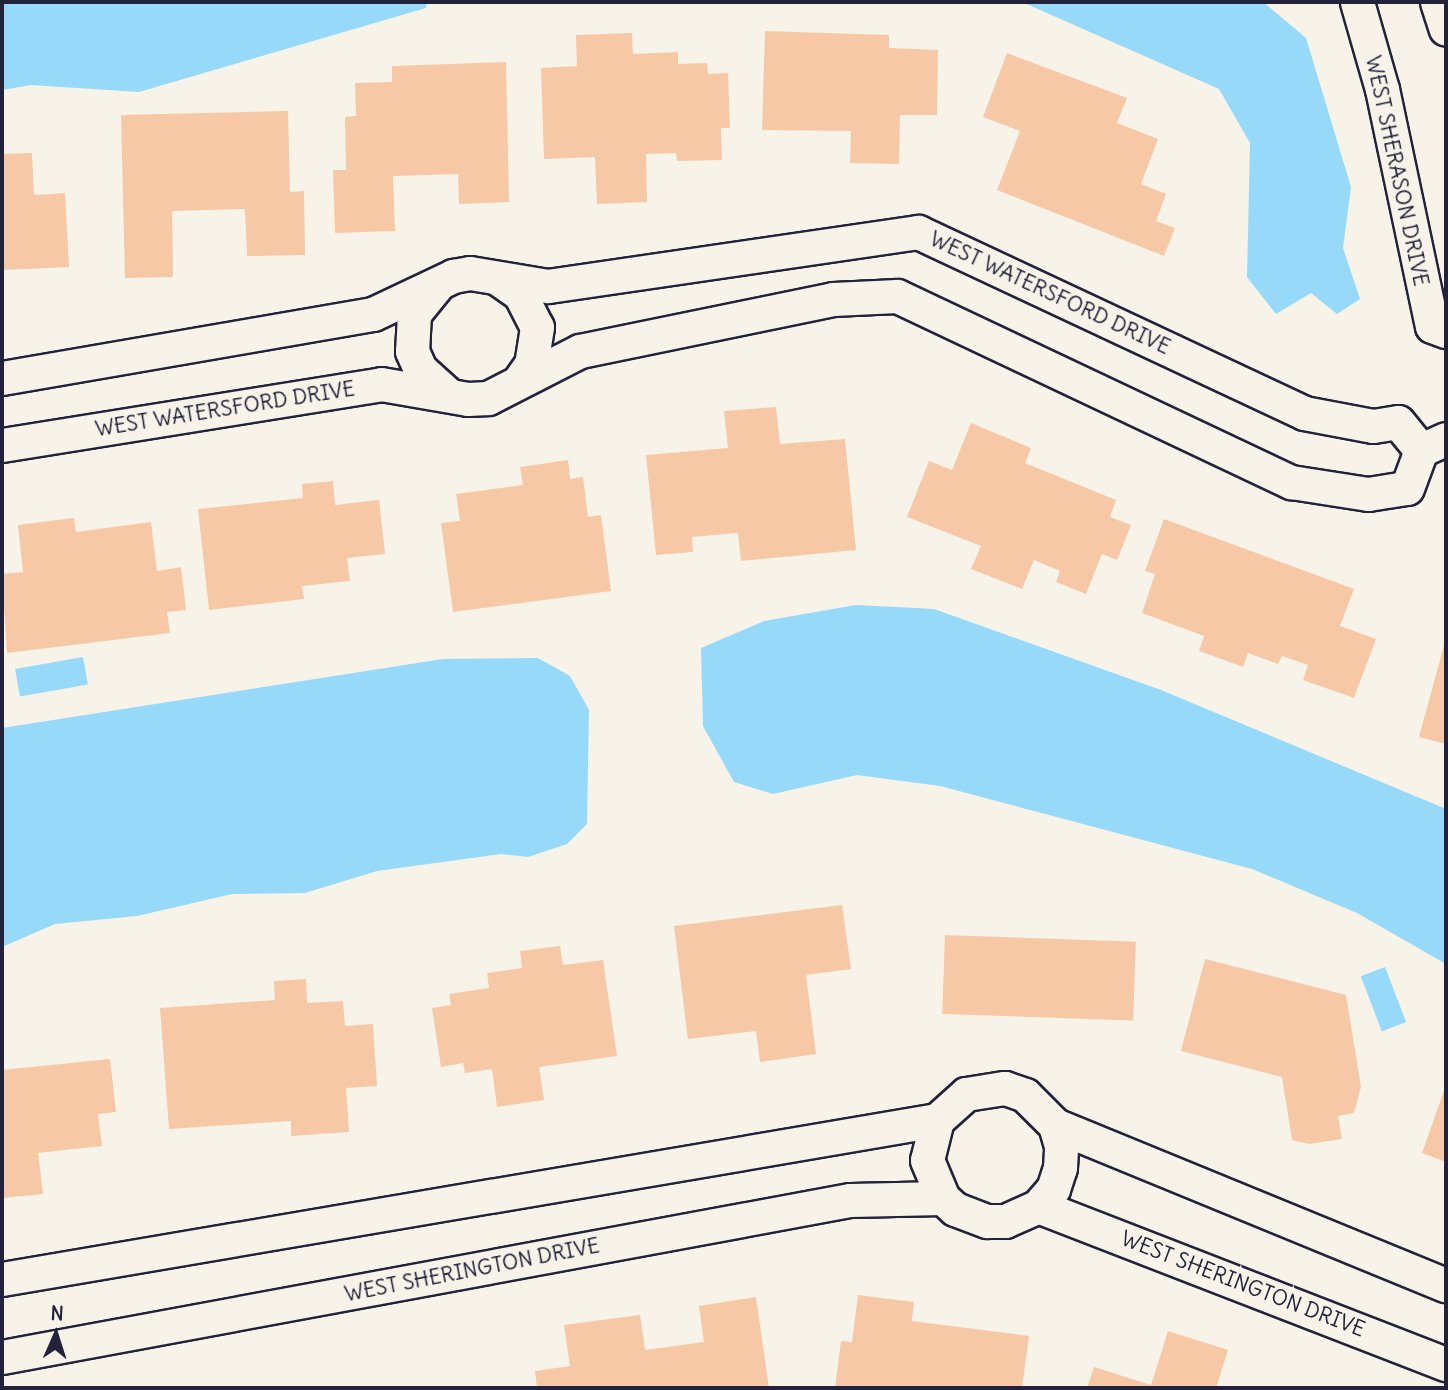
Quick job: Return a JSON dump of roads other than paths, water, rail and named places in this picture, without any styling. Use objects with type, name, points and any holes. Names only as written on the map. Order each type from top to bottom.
[{"type":"street","name":"WEST SHERASON DRIVE","points":[[1357,2],[1382,89],[1432,326],[1446,331]]},
{"type":"street","points":[[1437,2],[1446,29]]},
{"type":"street","name":"WEST WATERSFORD DRIVE","points":[[2,378],[373,314],[462,275],[488,275],[548,286],[918,232],[1304,413],[1373,426],[1398,422],[1433,444],[1407,488],[1368,494],[1291,482],[897,296],[832,299],[580,351],[488,398],[381,384],[2,445]]},
{"type":"street","points":[[488,275],[520,294],[537,327],[534,355],[520,380]]},
{"type":"street","points":[[438,284],[414,314],[412,351],[419,369],[448,394]]},
{"type":"street","points":[[2,1279],[937,1120],[966,1094],[1005,1088],[1034,1101],[1055,1125],[1061,1146],[1060,1168],[1053,1189],[1038,1206],[1005,1221],[987,1222],[955,1209],[943,1198],[928,1160],[937,1120]]},
{"type":"street","points":[[1055,1125],[1446,1285]]},
{"type":"street","name":"WEST SHERINGTON DRIVE","points":[[2,1357],[850,1200],[943,1198]]},
{"type":"street","name":"WEST SHERINGTON DRIVE","points":[[1038,1206],[1446,1364]]},
{"type":"water","points":[[2,2],[427,2],[426,8],[139,92],[31,85],[2,90]]},
{"type":"water","points":[[1022,2],[1263,2],[1306,38],[1351,187],[1343,248],[1360,299],[1337,314],[1311,293],[1276,314],[1247,277],[1250,143],[1219,89]]},
{"type":"water","points":[[856,605],[934,609],[1161,690],[1446,809],[1446,964],[1357,913],[1252,869],[940,786],[857,775],[773,794],[734,782],[703,726],[701,648],[764,621]]},
{"type":"water","points":[[83,657],[88,685],[20,697],[15,669]]},
{"type":"water","points":[[538,658],[570,676],[589,710],[587,824],[567,844],[528,857],[501,854],[377,871],[305,893],[232,894],[137,916],[55,924],[2,947],[2,728],[443,659]]},
{"type":"water","points":[[1385,967],[1406,1022],[1382,1031],[1361,976]]}]
